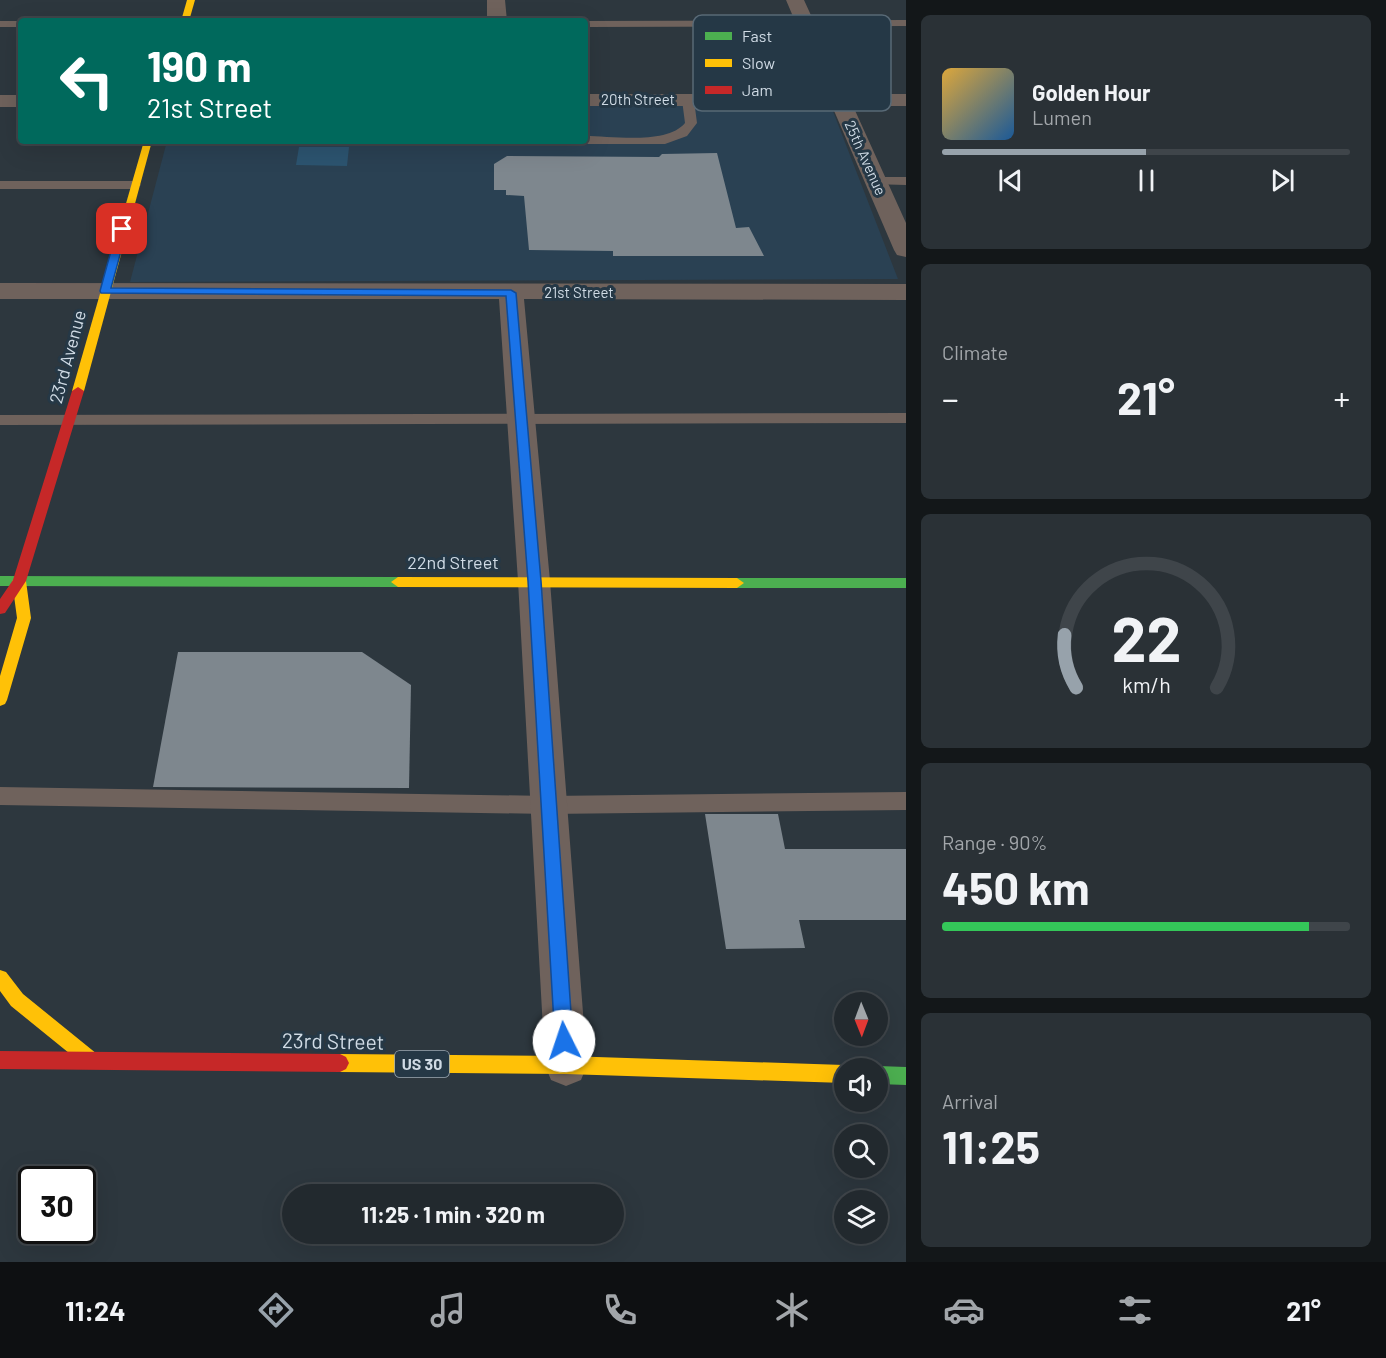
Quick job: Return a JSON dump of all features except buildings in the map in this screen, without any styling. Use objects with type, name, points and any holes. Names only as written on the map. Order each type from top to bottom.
[{"type":"main road","points":[[186,18],[191,0]]},
{"type":"main road","name":"23rd Avenue","points":[[0,609],[19,581],[70,419],[147,144]]},
{"type":"main road","name":"22nd Street","points":[[0,581],[906,583]]},
{"type":"main road","name":"23rd Avenue","points":[[0,700],[24,618],[19,581]]},
{"type":"main road","points":[[0,978],[17,1000],[91,1060]]},
{"type":"main road","name":"23rd Street","points":[[0,1060],[566,1065],[834,1074]]},
{"type":"main road","points":[[888,1075],[906,1076]]},
{"type":"street","points":[[496,0],[497,18]]},
{"type":"street","name":"25th Avenue","points":[[795,0],[802,15]]},
{"type":"street","name":"20th Street","points":[[588,100],[693,100]]},
{"type":"street","points":[[0,101],[18,101]]},
{"type":"street","name":"25th Avenue","points":[[844,111],[906,250]]},
{"type":"street","name":"21st Street","points":[[0,291],[906,292]]},
{"type":"street","points":[[511,293],[534,581],[566,1065]]},
{"type":"lane","points":[[0,24],[18,24]]},
{"type":"lane","points":[[588,24],[693,24]]},
{"type":"lane","points":[[588,140],[665,140],[683,133],[692,123],[688,100]]},
{"type":"lane","points":[[874,182],[906,182]]},
{"type":"lane","points":[[0,185],[135,185]]},
{"type":"lane","points":[[0,420],[906,418]]},
{"type":"lane","points":[[0,796],[548,805],[906,801]]},
{"type":"shaded area","points":[[693,102],[693,111],[833,111],[898,279],[130,282],[166,144],[588,144],[588,103]]},
{"type":"shaded area","points":[[299,147],[349,147],[347,166],[296,165]]},
{"type":"traffic: fast","points":[[0,581],[398,582]]},
{"type":"traffic: fast","points":[[737,583],[906,583]]},
{"type":"traffic: fast","points":[[888,1075],[906,1076]]},
{"type":"traffic: slow","points":[[186,18],[191,0]]},
{"type":"traffic: slow","points":[[78,391],[147,144]]},
{"type":"traffic: slow","points":[[0,700],[24,618],[19,581]]},
{"type":"traffic: slow","points":[[398,582],[737,583]]},
{"type":"traffic: slow","points":[[0,978],[17,1000],[91,1060]]},
{"type":"traffic: slow","points":[[340,1063],[566,1065],[834,1074]]},
{"type":"traffic: jam","points":[[0,609],[19,581],[78,391]]},
{"type":"traffic: jam","points":[[0,1060],[340,1063]]},
{"type":"route","points":[[122,229],[105,291],[511,293],[534,581],[564,1041]]}]
